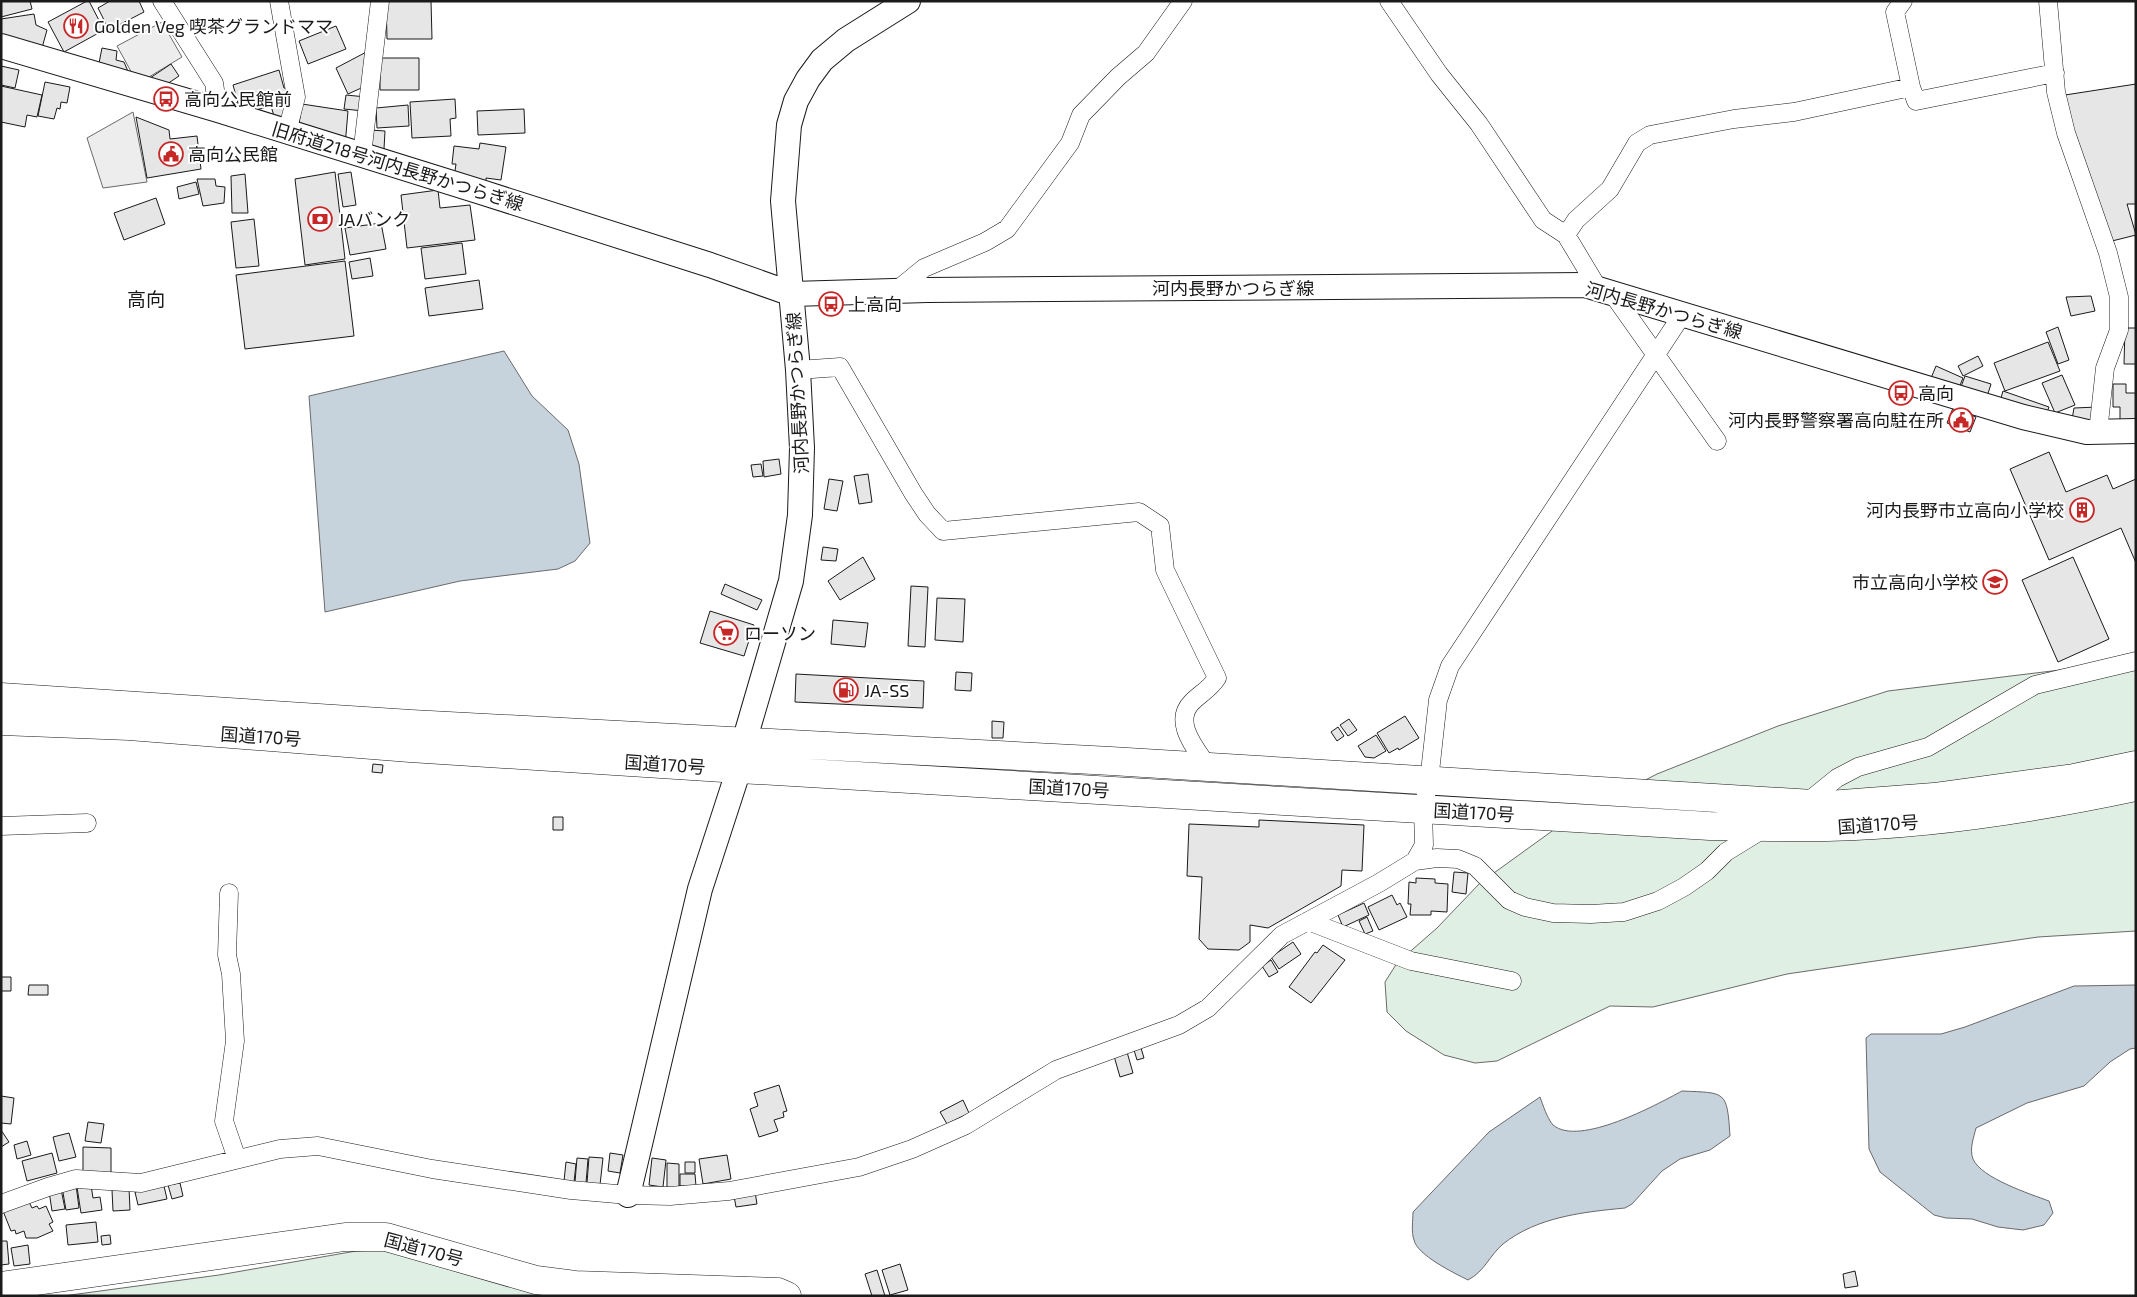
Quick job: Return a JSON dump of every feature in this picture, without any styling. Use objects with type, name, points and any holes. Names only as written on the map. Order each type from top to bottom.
[{"type":"highway","name":"国道170号","points":[[1,697],[411,724],[1208,767],[1829,805],[1934,797],[2074,778],[2136,765]]},
{"type":"highway","name":"国道170号","points":[[1,721],[129,726],[410,748],[739,769],[1700,825],[1828,827],[1938,819],[2082,799],[2136,787]]},
{"type":"highway","name":"国道170号","points":[[1,1286],[345,1237],[386,1237],[536,1280],[575,1285],[778,1292],[787,1296]]},
{"type":"main road","points":[[792,294],[782,201],[789,126],[796,101],[808,79],[822,60],[846,40],[908,1]]},
{"type":"main road","name":"旧府道218号河内長野かつらぎ線","points":[[1,46],[362,155],[710,265],[792,294]]},
{"type":"main road","name":"河内長野かつらぎ線","points":[[628,1195],[700,889],[739,769],[744,742],[791,581],[800,515],[802,448],[792,294],[896,291],[1585,285],[2023,417],[2087,432],[2136,431]]},
{"type":"street","points":[[162,1],[214,83],[218,110]]},
{"type":"street","points":[[279,1],[296,97],[288,132]]},
{"type":"street","points":[[362,155],[380,1]]},
{"type":"street","points":[[896,291],[924,268],[986,242],[1007,229],[1070,143],[1081,115],[1118,77],[1146,54],[1183,1]]},
{"type":"street","points":[[1389,1],[1439,74],[1479,124],[1544,220],[1566,235],[1605,292],[1655,356],[1717,441]]},
{"type":"street","points":[[1903,1],[1895,12],[1911,87],[1916,101],[2055,73]]},
{"type":"street","points":[[2048,1],[2056,92],[2066,133],[2108,253],[2120,297],[2119,330],[2105,368],[2098,432]]},
{"type":"street","points":[[1566,235],[1576,220],[1610,189],[1637,143],[1650,135],[1734,119],[1794,112],[1911,87]]},
{"type":"street","points":[[1415,861],[1424,845],[1423,808],[1429,781],[1438,700],[1450,666],[1682,315]]},
{"type":"street","points":[[798,370],[840,367],[913,493],[927,514],[943,531],[1140,512],[1160,526],[1165,570],[1217,678],[1212,687],[1191,703],[1184,716],[1185,732],[1208,767]]},
{"type":"street","points":[[1805,804],[1837,778],[1858,767],[1928,747],[2035,685],[2136,661]]},
{"type":"street","points":[[1,826],[87,823]]},
{"type":"street","points":[[1,1204],[76,1179],[141,1183],[280,1149],[318,1146],[432,1169],[572,1190],[628,1195],[670,1196],[729,1191],[859,1167],[912,1149],[966,1124],[1056,1070],[1179,1025],[1203,1011],[1282,935],[1415,861],[1437,858],[1458,859],[1475,866],[1509,900],[1524,907],[1553,913],[1592,914],[1624,912],[1658,900],[1684,887],[1707,871],[1726,852],[1767,826]]},
{"type":"street","points":[[230,894],[227,955],[231,974],[235,1041],[224,1121],[237,1159]]},
{"type":"street","points":[[1308,921],[1411,961],[1512,981]]},
{"type":"green space","points":[[2136,654],[2136,931],[2038,937],[1787,974],[1653,1007],[1610,1006],[1497,1061],[1475,1063],[1444,1055],[1406,1031],[1387,1012],[1385,982],[1397,963],[1437,928],[1480,883],[1566,821],[1657,774],[1778,726],[1888,691],[2060,670]]},
{"type":"green space","points":[[392,1249],[558,1296],[63,1296],[219,1275],[356,1251]]},
{"type":"shaded area","points":[[162,22],[182,57],[149,77],[157,91],[139,86],[117,46]]},
{"type":"shaded area","points":[[133,112],[147,182],[103,188],[87,138]]},
{"type":"shaded area","points":[[504,351],[532,396],[568,430],[579,464],[590,543],[575,561],[558,569],[460,581],[325,612],[309,396]]},
{"type":"shaded area","points":[[2136,985],[2136,1048],[2130,1049],[2110,1062],[2084,1086],[2027,1103],[1976,1128],[1972,1143],[1973,1159],[1986,1173],[1996,1179],[2049,1201],[2053,1213],[2044,1225],[2023,1230],[1998,1227],[1972,1219],[1946,1218],[1934,1215],[1880,1172],[1869,1149],[1866,1038],[1871,1034],[1941,1034],[1965,1027],[2074,986]]},
{"type":"shaded area","points":[[1682,1091],[1708,1092],[1721,1097],[1725,1102],[1727,1110],[1730,1136],[1710,1150],[1680,1159],[1662,1171],[1632,1204],[1625,1208],[1561,1217],[1530,1228],[1503,1244],[1483,1268],[1468,1280],[1437,1263],[1417,1246],[1413,1233],[1413,1212],[1489,1132],[1540,1097],[1553,1125],[1565,1130],[1580,1131],[1618,1122]]},
{"type":"building","points":[[1,1],[30,1],[32,9],[1,17]]},
{"type":"building","name":"Golden Veg 喫茶グランドママ","points":[[89,1],[104,30],[64,52],[48,22]]},
{"type":"building","points":[[110,1],[139,1],[144,12],[109,30],[98,8]]},
{"type":"building","points":[[386,1],[431,1],[432,39],[387,39]]},
{"type":"building","points":[[34,14],[36,25],[47,30],[40,55],[1,44],[1,19]]},
{"type":"building","points":[[336,26],[346,49],[308,64],[299,41]]},
{"type":"building","points":[[102,48],[117,51],[116,60],[124,62],[133,83],[97,73]]},
{"type":"building","points":[[372,49],[368,85],[348,94],[336,68]]},
{"type":"building","points":[[380,58],[419,58],[419,90],[380,90]]},
{"type":"building","points":[[171,64],[179,76],[158,90],[150,78]]},
{"type":"building","points":[[1,66],[19,70],[15,88],[1,85]]},
{"type":"building","points":[[279,70],[284,88],[291,88],[287,117],[274,116],[271,106],[241,114],[233,85]]},
{"type":"building","points":[[45,82],[70,87],[67,103],[61,102],[60,109],[57,108],[54,119],[38,116]]},
{"type":"building","points":[[2136,84],[2136,204],[2127,204],[2136,235],[2108,242],[2074,149],[2065,95]]},
{"type":"building","points":[[1,86],[42,95],[37,117],[27,115],[25,127],[1,122]]},
{"type":"building","points":[[346,95],[366,97],[364,111],[344,109]]},
{"type":"building","points":[[455,99],[456,118],[450,119],[451,136],[412,138],[410,102]]},
{"type":"building","points":[[302,104],[348,111],[345,146],[298,131]]},
{"type":"building","points":[[408,105],[409,126],[377,128],[376,108]]},
{"type":"building","points":[[524,109],[525,133],[478,135],[477,111]]},
{"type":"building","name":"高向公民館","points":[[136,117],[169,130],[170,139],[197,136],[201,169],[147,178]]},
{"type":"building","points":[[370,130],[385,131],[384,149],[370,149]]},
{"type":"building","points":[[480,143],[506,147],[501,180],[486,178],[486,183],[454,178],[456,164],[452,164],[454,146],[479,149]]},
{"type":"building","name":"JAバンク","points":[[335,172],[345,259],[305,265],[295,179]]},
{"type":"building","points":[[351,172],[356,205],[343,207],[338,174]]},
{"type":"building","points":[[245,174],[248,213],[232,213],[231,176]]},
{"type":"building","points":[[197,179],[215,179],[216,186],[225,187],[224,203],[203,206]]},
{"type":"building","points":[[196,182],[199,194],[179,199],[177,187]]},
{"type":"building","points":[[438,190],[440,208],[470,205],[475,240],[407,248],[401,195]]},
{"type":"building","points":[[156,198],[165,224],[124,240],[114,213]]},
{"type":"building","points":[[254,219],[259,266],[236,268],[231,222]]},
{"type":"building","points":[[381,223],[386,249],[350,255],[345,228]]},
{"type":"building","points":[[462,243],[466,274],[425,279],[421,248]]},
{"type":"building","points":[[370,258],[373,276],[352,279],[349,262]]},
{"type":"building","points":[[345,261],[354,336],[245,349],[236,275]]},
{"type":"building","points":[[479,280],[483,309],[429,316],[425,288]]},
{"type":"building","points":[[2091,296],[2095,311],[2071,316],[2066,297]]},
{"type":"building","points":[[2058,327],[2069,360],[2058,364],[2046,332]]},
{"type":"building","points":[[2125,328],[2136,328],[2136,364],[2124,364]]},
{"type":"building","points":[[2048,342],[2060,371],[2005,391],[1994,363]]},
{"type":"building","points":[[1978,356],[1983,366],[1963,376],[1958,366]]},
{"type":"building","points":[[1936,366],[1963,378],[1956,395],[1929,383]]},
{"type":"building","points":[[2062,375],[2075,405],[2055,413],[2042,383]]},
{"type":"building","points":[[1965,376],[1991,384],[1985,403],[1958,395]]},
{"type":"building","points":[[2113,384],[2126,384],[2126,393],[2136,393],[2136,426],[2120,426],[2120,407],[2113,407]]},
{"type":"building","points":[[2003,391],[2049,407],[2044,420],[1999,405]]},
{"type":"building","points":[[2098,407],[2096,429],[2071,425],[2074,408]]},
{"type":"building","points":[[1953,408],[1976,417],[1970,432],[1947,423]]},
{"type":"building","name":"河内長野市立高向小学校","points":[[2049,452],[2066,492],[2107,475],[2113,489],[2136,479],[2136,563],[2121,528],[2049,560],[2010,469]]},
{"type":"building","points":[[779,459],[781,474],[764,477],[763,461]]},
{"type":"building","points":[[761,464],[763,476],[753,477],[751,465]]},
{"type":"building","points":[[868,474],[872,502],[859,504],[854,476]]},
{"type":"building","points":[[829,479],[843,481],[837,511],[824,509]]},
{"type":"building","points":[[823,547],[838,549],[836,561],[821,560]]},
{"type":"building","points":[[863,557],[875,579],[840,600],[828,581]]},
{"type":"building","points":[[2073,557],[2109,639],[2058,662],[2022,580]]},
{"type":"building","points":[[725,584],[762,600],[757,610],[721,594]]},
{"type":"building","points":[[911,586],[928,587],[925,647],[908,646]]},
{"type":"building","points":[[937,598],[965,599],[963,642],[935,640]]},
{"type":"building","points":[[710,611],[754,625],[744,656],[700,643]]},
{"type":"building","points":[[833,620],[868,623],[865,647],[831,644]]},
{"type":"building","points":[[956,672],[972,673],[971,691],[955,690]]},
{"type":"building","points":[[796,674],[924,681],[923,708],[795,702]]},
{"type":"building","points":[[1405,716],[1419,738],[1399,750],[1398,748],[1389,753],[1377,733]]},
{"type":"building","points":[[1349,719],[1357,730],[1348,736],[1340,725]]},
{"type":"building","points":[[992,721],[1004,722],[1003,738],[992,738]]},
{"type":"building","points":[[1338,727],[1344,736],[1337,741],[1331,732]]},
{"type":"building","points":[[1376,735],[1386,751],[1374,758],[1365,757],[1358,746]]},
{"type":"building","points":[[373,764],[383,765],[382,773],[372,772]]},
{"type":"building","points":[[553,817],[563,817],[563,830],[553,830]]},
{"type":"building","points":[[1259,820],[1364,825],[1362,871],[1342,870],[1341,886],[1268,928],[1250,925],[1250,942],[1239,950],[1208,949],[1199,939],[1202,877],[1187,876],[1189,824],[1259,827]]},
{"type":"building","points":[[1454,872],[1468,873],[1466,894],[1452,892]]},
{"type":"building","points":[[1416,878],[1435,879],[1435,883],[1448,884],[1447,912],[1431,911],[1431,915],[1410,915],[1411,904],[1408,904],[1409,882],[1416,883]]},
{"type":"building","points":[[1392,895],[1397,905],[1400,903],[1407,917],[1379,930],[1368,907]]},
{"type":"building","points":[[1364,903],[1369,915],[1343,927],[1338,915]]},
{"type":"building","points":[[1367,917],[1373,931],[1365,934],[1359,921]]},
{"type":"building","points":[[1293,942],[1301,954],[1279,969],[1271,957]]},
{"type":"building","points":[[1323,945],[1345,960],[1311,1003],[1289,987],[1315,952],[1317,953]]},
{"type":"building","points":[[1271,960],[1278,972],[1269,977],[1262,966]]},
{"type":"building","points":[[1,977],[11,977],[11,991],[1,991]]},
{"type":"building","points":[[29,985],[48,985],[48,995],[28,995]]},
{"type":"building","points":[[1141,1048],[1144,1058],[1137,1060],[1134,1050]]},
{"type":"building","points":[[1127,1052],[1133,1073],[1120,1077],[1114,1056]]},
{"type":"building","points":[[779,1085],[787,1111],[783,1112],[784,1117],[774,1120],[778,1131],[759,1137],[750,1109],[758,1106],[754,1093]]},
{"type":"building","points":[[1,1096],[14,1098],[11,1124],[1,1123]]},
{"type":"building","points":[[963,1100],[969,1113],[947,1124],[940,1112]]},
{"type":"building","points":[[88,1122],[104,1124],[101,1143],[85,1141]]},
{"type":"building","points":[[1,1130],[9,1142],[1,1147]]},
{"type":"building","points":[[69,1133],[76,1157],[59,1161],[53,1137]]},
{"type":"building","points":[[27,1141],[31,1155],[17,1159],[14,1145]]},
{"type":"building","points":[[83,1147],[111,1148],[111,1173],[83,1173]]},
{"type":"building","points":[[52,1153],[57,1173],[27,1181],[22,1161]]},
{"type":"building","points":[[610,1153],[623,1155],[620,1173],[608,1171]]},
{"type":"building","points":[[727,1155],[731,1179],[703,1184],[699,1159]]},
{"type":"building","points":[[589,1157],[603,1158],[600,1185],[587,1183]]},
{"type":"building","points":[[577,1158],[588,1159],[586,1183],[575,1182]]},
{"type":"building","points":[[652,1158],[666,1160],[663,1187],[649,1185]]},
{"type":"building","points":[[566,1162],[576,1164],[574,1182],[564,1181]]},
{"type":"building","points":[[685,1162],[695,1162],[695,1173],[685,1173]]},
{"type":"building","points":[[667,1163],[679,1164],[679,1188],[667,1188]]},
{"type":"building","points":[[680,1174],[695,1174],[696,1186],[680,1186]]},
{"type":"building","points":[[180,1183],[183,1196],[172,1199],[168,1185]]},
{"type":"building","points":[[76,1185],[79,1208],[66,1210],[62,1187]]},
{"type":"building","points":[[91,1185],[93,1198],[100,1197],[102,1210],[81,1213],[77,1187]]},
{"type":"building","points":[[164,1186],[167,1199],[138,1205],[135,1192]]},
{"type":"building","points":[[129,1188],[130,1210],[113,1211],[112,1190]]},
{"type":"building","points":[[61,1189],[65,1209],[52,1211],[49,1191]]},
{"type":"building","points":[[755,1192],[757,1204],[736,1207],[734,1196]]},
{"type":"building","points":[[28,1200],[32,1208],[37,1206],[39,1209],[46,1206],[53,1222],[49,1224],[53,1231],[37,1238],[26,1238],[24,1231],[16,1234],[15,1230],[11,1231],[3,1211]]},
{"type":"building","points":[[96,1222],[98,1242],[68,1245],[66,1225]]},
{"type":"building","points":[[110,1235],[111,1244],[102,1245],[101,1236]]},
{"type":"building","points":[[1,1241],[7,1241],[9,1264],[1,1265]]},
{"type":"building","points":[[28,1245],[30,1264],[14,1266],[11,1248]]},
{"type":"building","points":[[900,1264],[908,1290],[890,1295],[882,1270]]},
{"type":"building","points":[[877,1270],[885,1296],[872,1296],[865,1274]]},
{"type":"building","points":[[1855,1271],[1858,1286],[1845,1288],[1843,1274]]},
{"type":"place","name":"Golden Veg 喫茶グランドママ","points":[[76,26]]},
{"type":"place","name":"高向公民館前","points":[[166,99]]},
{"type":"place","name":"高向公民館","points":[[171,154]]},
{"type":"place","name":"JAバンク","points":[[320,219]]},
{"type":"place","name":"上高向","points":[[831,304]]},
{"type":"place","name":"高向","points":[[1901,393]]},
{"type":"place","name":"河内長野警察署高向駐在所","points":[[1961,420]]},
{"type":"place","name":"河内長野市立高向小学校","points":[[2082,510]]},
{"type":"place","name":"市立高向小学校","points":[[1995,582]]},
{"type":"place","name":"ローソン","points":[[726,633]]},
{"type":"place","name":"JA-SS","points":[[846,690]]},
{"type":"district","name":"高向","points":[[146,298]]}]
